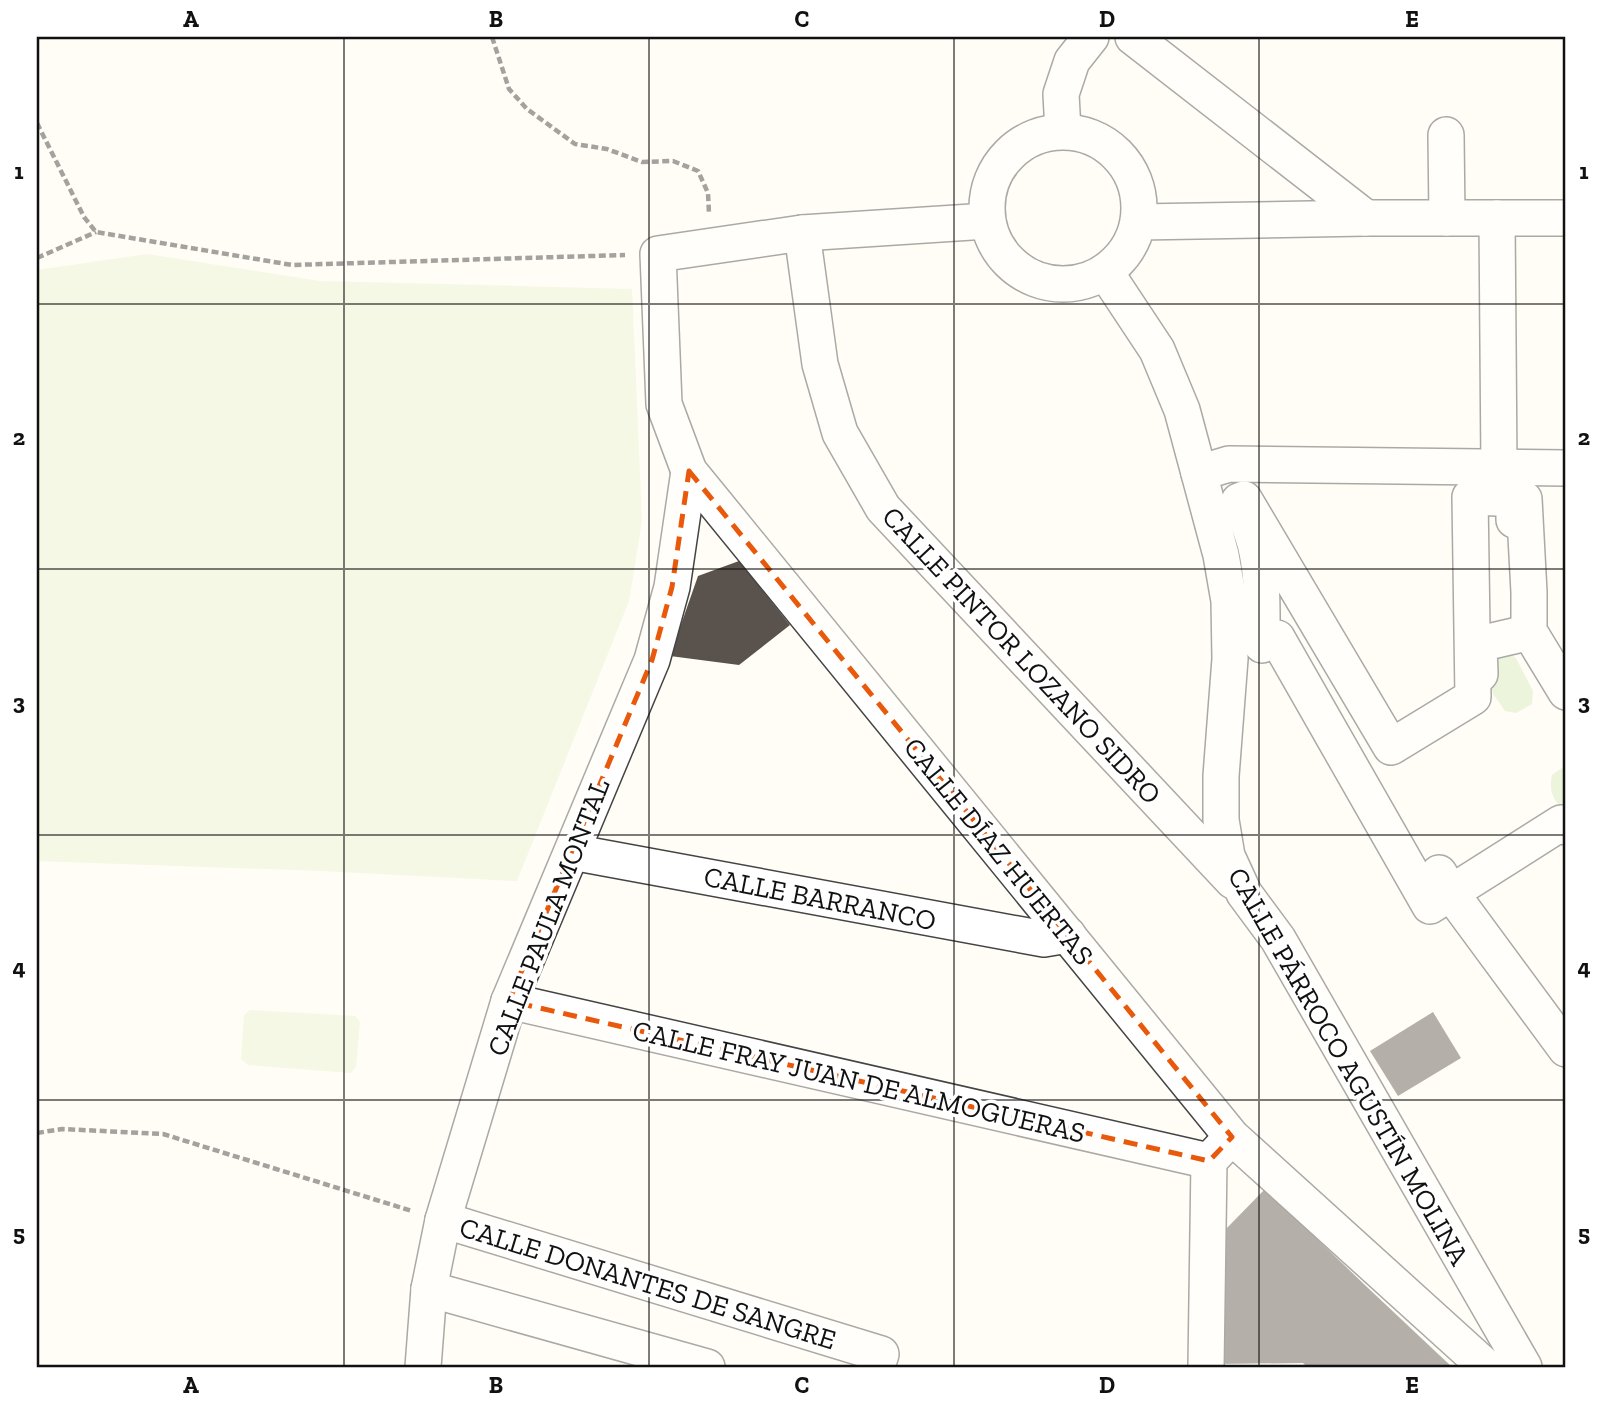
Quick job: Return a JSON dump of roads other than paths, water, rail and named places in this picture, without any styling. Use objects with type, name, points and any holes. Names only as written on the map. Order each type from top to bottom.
[{"type":"street","points":[[1063,131],[1060,94],[1072,61],[1091,37]]},
{"type":"street","points":[[1133,37],[1366,218]]},
{"type":"street","points":[[1063,131],[1096,138],[1123,159],[1138,188],[1139,222],[1127,251],[1106,273],[1078,284],[1047,284],[1019,272],[998,250],[987,221],[989,187],[1004,158],[1031,138],[1063,131]]},
{"type":"street","points":[[1446,135],[1447,218]]},
{"type":"street","points":[[1497,218],[1499,467],[1514,498],[1518,635],[1566,720]]},
{"type":"street","points":[[1139,222],[1566,218]]},
{"type":"street","points":[[802,233],[987,221]]},
{"type":"street","name":"CALLE DÍAZ HUERTAS","points":[[802,233],[658,254],[664,404],[689,471],[1068,935],[1220,1149],[1486,1367]]},
{"type":"street","name":"CALLE PINTOR LOZANO SIDRO","points":[[802,233],[820,363],[840,433],[883,508],[1244,893]]},
{"type":"street","name":"CALLE PÁRROCO AGUSTÍN MOLINA","points":[[1106,273],[1157,350],[1182,410],[1221,555],[1245,598],[1230,659],[1221,776],[1221,820],[1227,856],[1244,893],[1278,939],[1524,1367]]},
{"type":"street","points":[[1199,473],[1229,464],[1566,468]]},
{"type":"street","name":"CALLE PAULA MONTAL","points":[[423,1367],[429,1289],[443,1220],[509,1001],[652,660],[671,587],[689,471]]},
{"type":"street","points":[[1566,692],[1529,631],[1524,499],[1470,498],[1473,697],[1391,747],[1244,499],[1238,500],[1257,552],[1245,598],[1262,645],[1277,638],[1430,906],[1447,886],[1548,807],[1566,820]]},
{"type":"street","points":[[1245,598],[1377,766],[1447,886],[1566,1049]]},
{"type":"street","points":[[1377,766],[1481,703],[1479,644],[1518,635]]},
{"type":"street","points":[[1447,886],[1561,823],[1566,827]]},
{"type":"street","name":"CALLE BARRANCO","points":[[572,852],[1044,939],[1068,935]]},
{"type":"street","name":"CALLE FRAY JUAN DE ALMOGUERAS","points":[[509,1001],[1220,1149]]},
{"type":"street","points":[[1206,1367],[1220,1149]]},
{"type":"street","name":"CALLE DONANTES DE SANGRE","points":[[443,1220],[881,1354],[877,1367]]},
{"type":"street","points":[[429,1289],[707,1367]]}]
